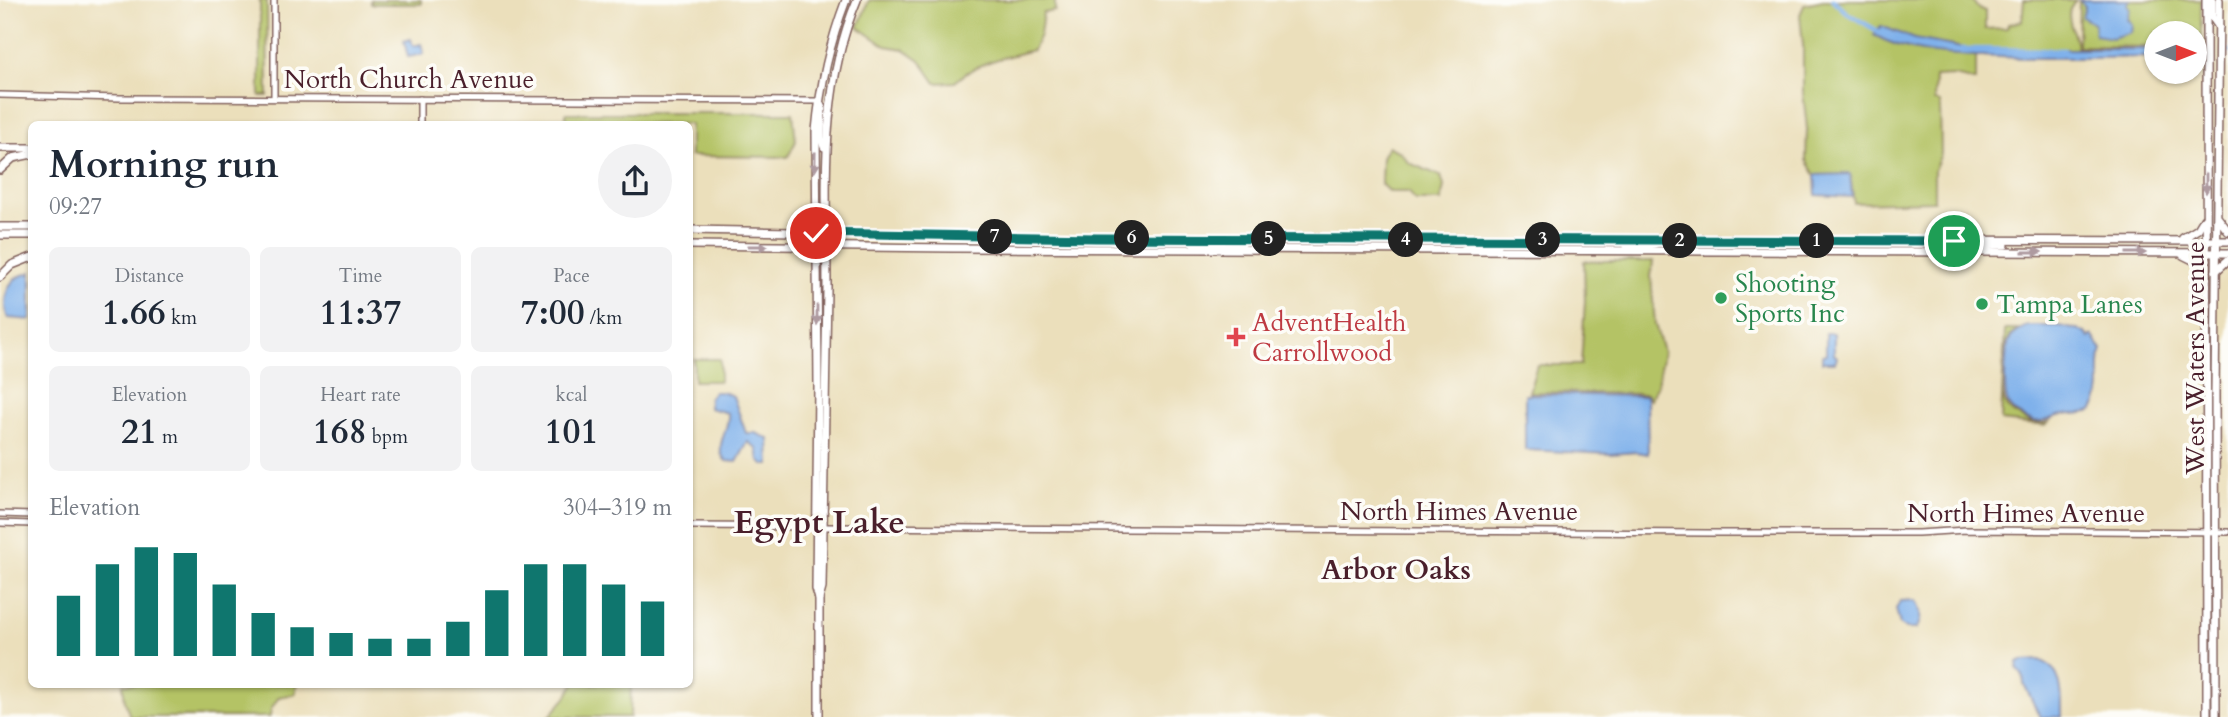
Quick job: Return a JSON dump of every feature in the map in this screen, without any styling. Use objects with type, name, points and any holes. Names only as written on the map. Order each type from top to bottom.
[{"type":"main road","points":[[819,526],[815,157],[818,101],[846,0]]},
{"type":"main road","points":[[819,717],[819,599],[816,589],[827,247],[826,151],[830,100],[844,30],[857,0]]},
{"type":"main road","name":"West Waters Avenue","points":[[2206,0],[2207,394],[2211,532],[2218,614],[2212,698],[2207,717]]},
{"type":"main road","points":[[2212,0],[2212,17],[2219,28]]},
{"type":"main road","name":"West Waters Avenue","points":[[2211,532],[2215,440],[2219,0]]},
{"type":"main road","points":[[830,50],[826,88],[830,100]]},
{"type":"main road","points":[[818,101],[822,108],[821,138],[826,151]]},
{"type":"main road","points":[[0,141],[16,147]]},
{"type":"main road","points":[[0,148],[28,148]]},
{"type":"main road","points":[[0,170],[13,158],[28,155]]},
{"type":"main road","points":[[2180,240],[2198,229],[2206,215]]},
{"type":"main road","points":[[2216,215],[2228,231]]},
{"type":"main road","points":[[0,227],[28,221]]},
{"type":"main road","points":[[0,227],[28,227]]},
{"type":"main road","points":[[693,230],[1178,239],[2228,241]]},
{"type":"main road","points":[[0,235],[28,235]]},
{"type":"main road","points":[[1005,248],[1015,243],[1082,243],[1096,238]]},
{"type":"main road","points":[[1096,248],[1109,243],[1160,243],[1178,239]]},
{"type":"main road","points":[[1170,248],[1181,243],[1248,244],[1260,239]]},
{"type":"main road","points":[[1276,249],[1284,244],[1307,244],[1312,239]]},
{"type":"main road","points":[[1461,250],[1473,245],[1519,246],[1531,240]]},
{"type":"main road","points":[[1964,252],[1976,246],[2014,244],[2023,240]]},
{"type":"main road","points":[[1578,251],[1587,246],[1648,246],[1658,241]]},
{"type":"main road","points":[[1671,251],[1678,247],[1692,247],[1712,241]]},
{"type":"main road","points":[[1906,252],[1912,248],[1950,248],[1954,241]]},
{"type":"main road","points":[[693,245],[2228,253]]},
{"type":"main road","points":[[2179,253],[2197,262],[2206,272]]},
{"type":"main road","points":[[0,277],[12,265],[28,259]]},
{"type":"main road","points":[[2216,272],[2228,260]]},
{"type":"main road","points":[[2207,394],[2209,436],[2215,440]]},
{"type":"main road","name":"West Waters Avenue","points":[[2212,698],[2216,717]]},
{"type":"street","points":[[274,0],[274,98]]},
{"type":"street","name":"North Church Avenue","points":[[0,95],[818,101]]},
{"type":"street","points":[[420,99],[420,121]]},
{"type":"street","points":[[0,513],[28,515]]},
{"type":"street","points":[[0,523],[28,524]]},
{"type":"street","name":"North Himes Avenue","points":[[693,526],[1704,533],[1918,533],[1966,530],[2228,532]]},
{"type":"green space","points":[[260,0],[267,0],[268,96],[260,96]]},
{"type":"green space","points":[[371,0],[421,0],[421,4],[371,4]]},
{"type":"green space","points":[[869,0],[1055,0],[1055,11],[1043,13],[1040,35],[1033,50],[982,65],[955,82],[936,83],[920,60],[904,49],[886,46],[858,27]]},
{"type":"green space","points":[[1823,0],[1973,0],[1977,8],[1985,11],[1985,29],[2007,28],[2008,24],[2022,21],[2024,0],[2076,0],[2069,17],[2077,47],[2144,49],[1968,49],[1915,39],[1881,26],[1874,35],[1898,45],[1937,53],[1976,56],[1976,81],[1954,76],[1935,77],[1934,101],[1940,102],[1941,154],[1934,170],[1934,201],[1854,203],[1850,174],[1815,175],[1806,160],[1807,129],[1800,15],[1804,4]]},
{"type":"green space","points":[[2079,0],[2201,0],[2201,21],[2144,21],[2144,47],[2078,46]]},
{"type":"green space","points":[[566,113],[793,113],[796,141],[788,157],[693,156],[693,121],[566,121]]},
{"type":"green space","points":[[1388,146],[1400,152],[1409,163],[1441,176],[1444,186],[1441,201],[1415,201],[1409,192],[1389,192],[1381,184],[1382,157]]},
{"type":"green space","points":[[1584,261],[1653,261],[1651,277],[1655,324],[1663,352],[1657,385],[1650,400],[1647,394],[1529,392],[1537,365],[1581,365],[1585,301]]},
{"type":"green space","points":[[2005,329],[2018,329],[2007,342],[2003,367]]},
{"type":"green space","points":[[694,359],[720,359],[720,381],[694,381]]},
{"type":"green space","points":[[2003,377],[2007,407],[2030,422],[2049,422],[2046,426],[2001,421]]},
{"type":"green space","points":[[123,688],[296,688],[295,694],[279,697],[271,709],[270,717],[130,717]]},
{"type":"green space","points":[[572,688],[631,688],[630,717],[549,717]]},
{"type":"water","points":[[2079,0],[2130,0],[2127,4],[2130,8],[2127,19],[2132,24],[2131,32],[2112,38],[2095,35],[2094,24],[2082,17],[2085,6]]},
{"type":"water","points":[[1881,26],[1915,39],[1968,49],[2144,49],[2144,57],[1968,56],[1920,51],[1874,35]]},
{"type":"water","points":[[411,39],[413,46],[421,44],[424,54],[408,57],[404,41]]},
{"type":"water","points":[[1850,174],[1852,197],[1816,195],[1815,175]]},
{"type":"water","points":[[28,273],[28,320],[8,318],[6,314],[7,292],[15,279]]},
{"type":"water","points":[[2027,326],[2060,326],[2085,332],[2089,338],[2092,335],[2102,350],[2099,397],[2092,411],[2037,422],[2030,421],[2010,407],[2006,399],[2005,382],[2008,344],[2014,335]]},
{"type":"water","points":[[1826,333],[1834,333],[1834,354],[1837,357],[1835,362],[1822,362],[1822,355],[1826,354]]},
{"type":"water","points":[[714,392],[733,396],[746,433],[756,433],[769,439],[770,465],[763,465],[759,460],[757,448],[748,442],[737,462],[726,461],[722,455],[721,444],[728,413],[709,408],[709,398]]},
{"type":"water","points":[[1525,394],[1647,396],[1648,454],[1525,450]]},
{"type":"water","points":[[1915,600],[1917,603],[1920,614],[1916,629],[1906,629],[1900,625],[1896,609],[1900,601]]},
{"type":"water","points":[[2040,660],[2048,664],[2058,677],[2062,717],[2040,717],[2017,668],[2022,661]]},
{"type":"waterway","points":[[1833,0],[1847,13],[1881,33]]},
{"type":"waterway","points":[[1961,49],[2064,50]]},
{"type":"place","name":"Shooting Sports Inc","points":[[1721,298]]},
{"type":"place","name":"Tampa Lanes","points":[[1982,304]]},
{"type":"place","name":"AdventHealth Carrollwood","points":[[1236,337]]},
{"type":"district","name":"Egypt Lake","points":[[819,522]]},
{"type":"district","name":"Arbor Oaks","points":[[1396,570]]},
{"type":"route","points":[[816,233],[1096,238],[1954,241]]}]
